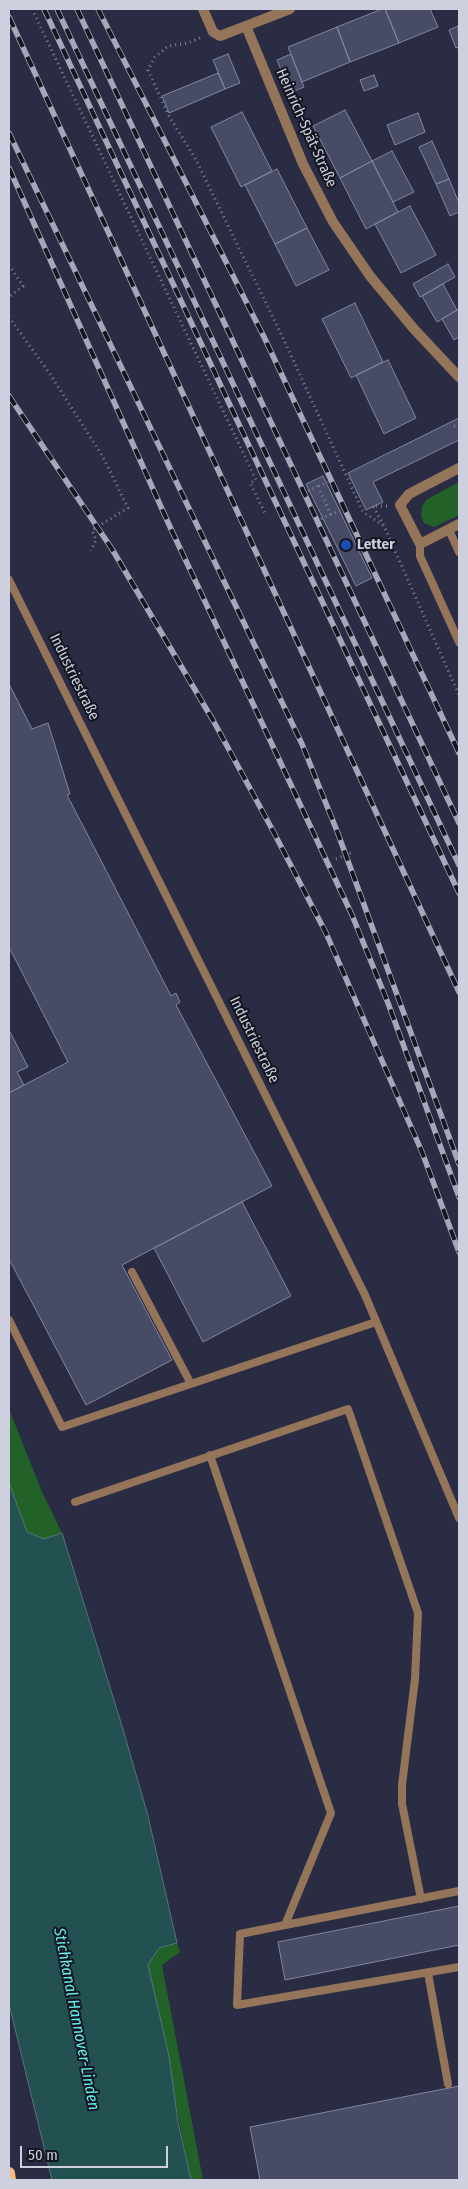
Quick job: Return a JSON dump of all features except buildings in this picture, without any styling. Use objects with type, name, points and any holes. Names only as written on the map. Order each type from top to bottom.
[{"type":"main road","points":[[9,2173],[10,2180]]},
{"type":"street","points":[[203,9],[213,32],[220,36],[290,9]]},
{"type":"street","name":"Heinrich-Spät-Straße","points":[[246,26],[302,164],[333,222],[370,276],[414,329],[459,377]]},
{"type":"street","points":[[459,468],[409,494],[400,505],[420,544],[459,524]]},
{"type":"lane","points":[[449,530],[459,552]]},
{"type":"lane","points":[[420,544],[420,556],[459,642]]},
{"type":"lane","name":"Industriestraße","points":[[9,580],[365,1295],[459,1518]]},
{"type":"lane","points":[[132,1272],[190,1384]]},
{"type":"lane","points":[[9,1320],[62,1427],[376,1322]]},
{"type":"lane","points":[[75,1502],[348,1409],[418,1613],[415,1679],[402,1785],[402,1804],[421,1899]]},
{"type":"lane","points":[[210,1455],[331,1812],[285,1925]]},
{"type":"lane","points":[[459,1891],[240,1934],[237,2005],[459,1967]]},
{"type":"lane","points":[[428,1973],[448,2084]]},
{"type":"path","points":[[32,9],[256,480],[250,483],[266,515]]},
{"type":"path","points":[[213,32],[188,43],[168,46],[155,57],[148,70],[169,116],[195,158],[283,338],[363,512],[384,526]]},
{"type":"path","points":[[9,265],[23,286],[9,297]]},
{"type":"path","points":[[9,318],[50,374],[98,449],[128,508],[92,530],[96,540],[91,551]]},
{"type":"path","points":[[454,426],[459,424]]},
{"type":"path","points":[[308,491],[317,487],[317,484],[318,486],[328,482]]},
{"type":"path","points":[[320,492],[331,515]]},
{"type":"path","points":[[400,505],[373,506],[384,526],[459,695]]},
{"type":"path","points":[[321,519],[341,510]]},
{"type":"path","points":[[336,859],[353,852]]},
{"type":"green space","points":[[459,482],[459,515],[434,527],[424,523],[421,516],[422,507],[426,500]]},
{"type":"green space","points":[[9,1409],[42,1492],[62,1533],[44,1539],[27,1532],[9,1483]]},
{"type":"green space","points":[[177,1943],[180,1952],[162,1965],[203,2180],[191,2180],[148,1965],[159,1948]]},
{"type":"water","name":"Stichkanal Hannover-Linden","points":[[9,1483],[27,1532],[44,1539],[62,1533],[148,1816],[177,1943],[159,1948],[148,1965],[169,2056],[178,2122],[191,2180],[52,2180],[9,2004]]},
{"type":"railway","points":[[44,9],[459,893]]},
{"type":"railway","points":[[57,9],[459,865]]},
{"type":"railway","points":[[77,9],[459,823]]},
{"type":"railway","points":[[98,9],[265,339],[459,753]]},
{"type":"railway","points":[[9,17],[459,992]]},
{"type":"railway","points":[[9,133],[302,744],[337,831],[459,1164]]},
{"type":"railway","points":[[9,168],[171,529],[352,915],[388,1003],[459,1197]]},
{"type":"railway","points":[[9,396],[112,549],[214,722],[272,829],[326,933],[422,1152],[459,1252]]},
{"type":"place","name":"Letter","points":[[346,545]]}]
